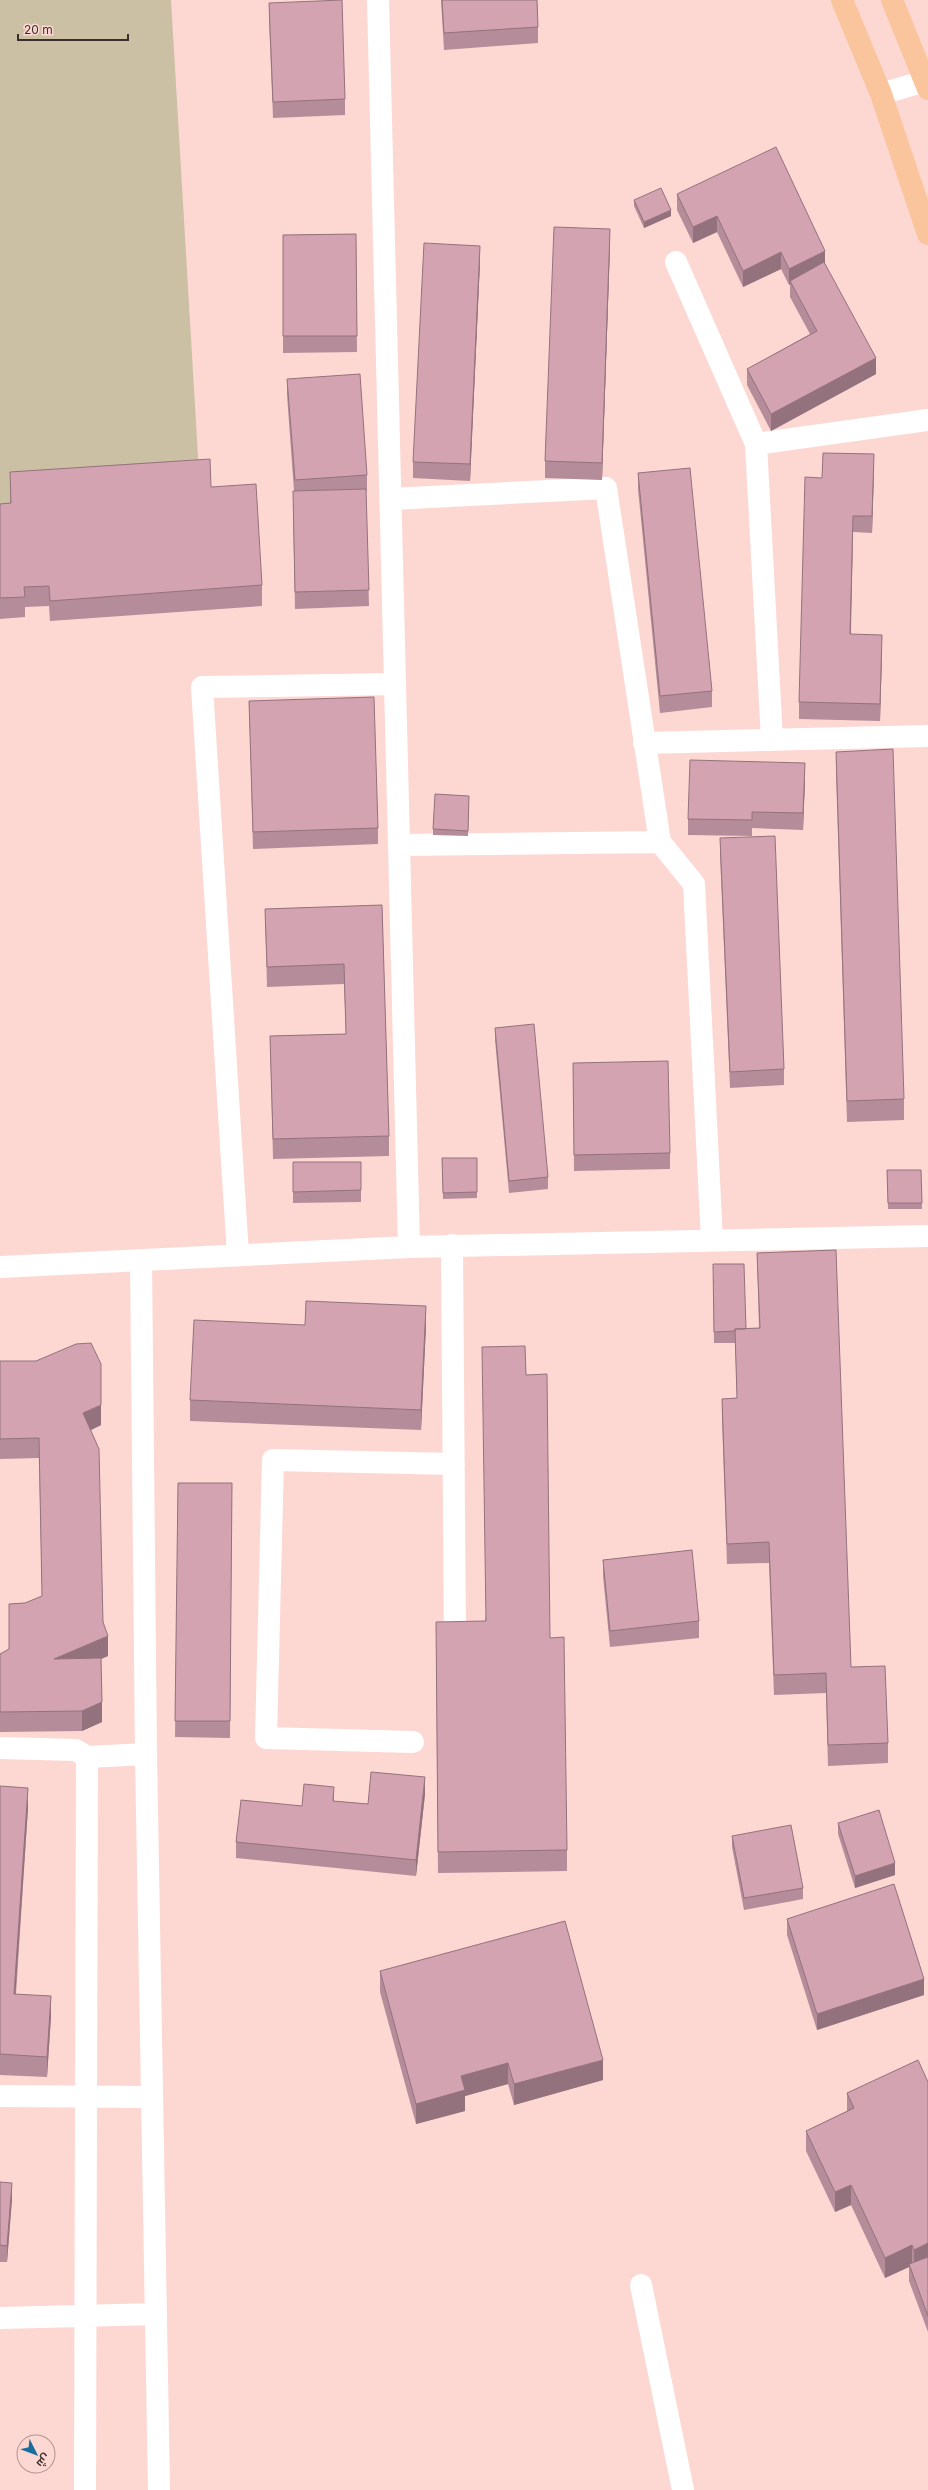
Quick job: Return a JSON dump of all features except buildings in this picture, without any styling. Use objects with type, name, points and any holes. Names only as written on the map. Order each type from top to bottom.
[{"type":"main road","points":[[842,0],[881,94],[928,234]]},
{"type":"main road","points":[[892,0],[927,83]]},
{"type":"street","points":[[378,0],[409,1246]]},
{"type":"street","points":[[881,94],[927,83]]},
{"type":"street","points":[[676,262],[756,444],[772,740]]},
{"type":"street","points":[[756,444],[928,420]]},
{"type":"street","points":[[390,499],[606,488],[660,842],[694,884],[712,1240]]},
{"type":"street","points":[[238,1255],[202,687],[395,684]]},
{"type":"street","points":[[644,743],[928,736]]},
{"type":"street","points":[[399,845],[660,842]]},
{"type":"street","points":[[0,1267],[409,1246],[928,1236]]},
{"type":"street","points":[[452,1245],[455,1646]]},
{"type":"street","points":[[141,1260],[146,1754],[159,2490]]},
{"type":"street","points":[[413,1742],[266,1738],[273,1460],[454,1464]]},
{"type":"street","points":[[0,1748],[76,1750],[87,1758],[146,1754]]},
{"type":"street","points":[[85,2490],[87,1758]]},
{"type":"street","points":[[0,2096],[152,2097]]},
{"type":"street","points":[[641,2285],[683,2490]]},
{"type":"street","points":[[0,2318],[156,2314]]},
{"type":"shaded area","points":[[0,0],[171,0],[202,524],[0,536]]}]
